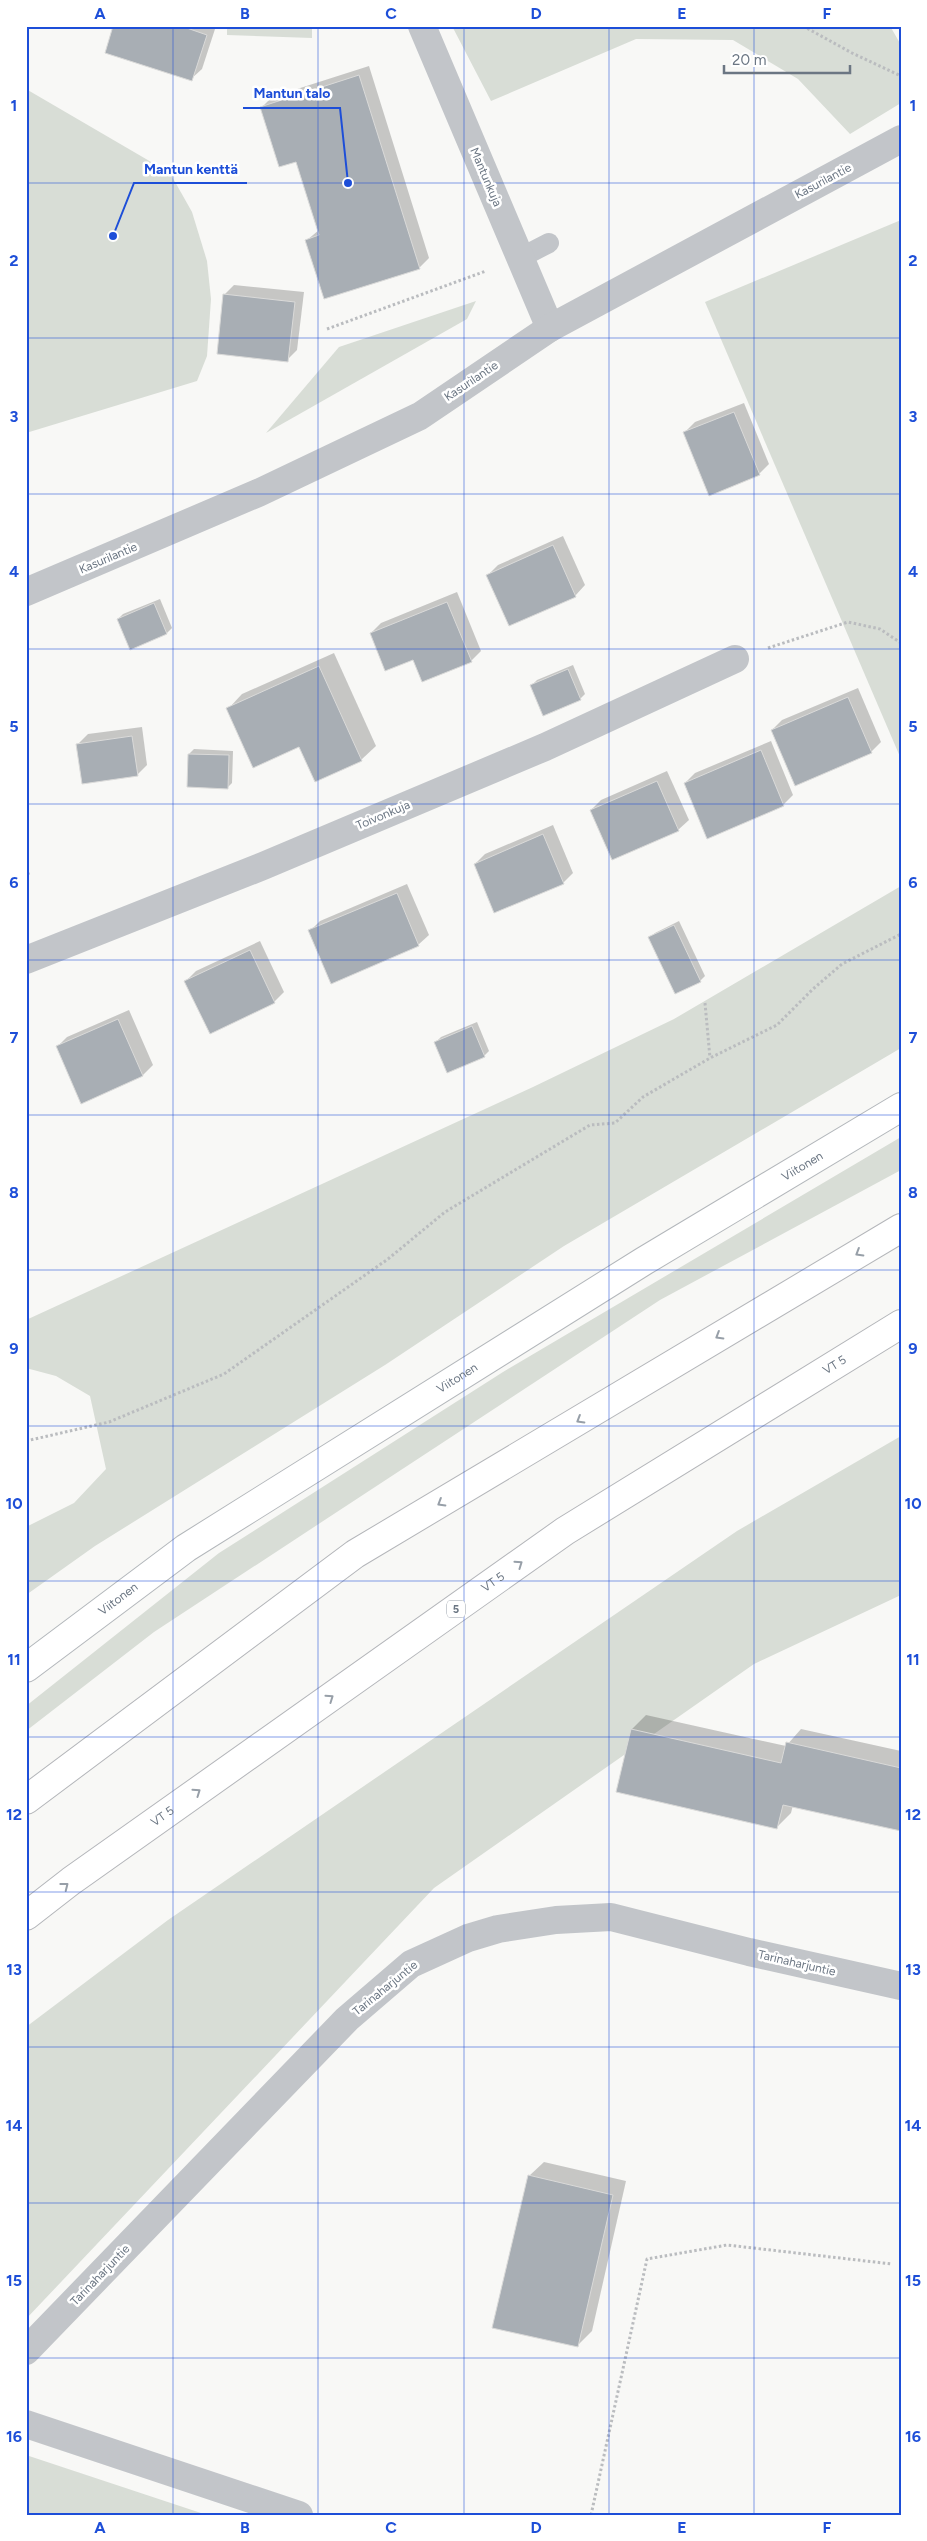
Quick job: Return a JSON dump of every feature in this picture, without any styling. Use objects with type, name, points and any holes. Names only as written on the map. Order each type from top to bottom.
[{"type":"main road","name":"Viitonen","points":[[26,1668],[186,1548],[644,1261],[901,1107]]},
{"type":"main road","points":[[26,1800],[355,1554],[901,1228]]},
{"type":"main road","name":"VT 5","points":[[26,1916],[71,1881],[565,1531],[901,1324]]},
{"type":"street","name":"Mantunkuja","points":[[422,26],[550,328]]},
{"type":"street","name":"Kasurilantie","points":[[26,592],[258,492],[420,416],[550,328],[901,139]]},
{"type":"street","name":"Toivonkuja","points":[[26,960],[263,866],[545,747],[735,659]]},
{"type":"street","name":"Tarinaharjuntie","points":[[26,2351],[347,2019],[411,1964],[468,1938],[498,1929],[556,1920],[611,1917],[749,1952],[901,1986]]},
{"type":"street","points":[[26,2424],[299,2515]]},
{"type":"lane","points":[[520,258],[549,243]]},
{"type":"path","points":[[803,26],[852,53],[901,76]]},
{"type":"path","points":[[327,329],[426,295],[520,258]]},
{"type":"path","points":[[735,659],[848,622],[880,629],[901,642]]},
{"type":"path","points":[[26,1441],[109,1422],[224,1374],[388,1259],[453,1206],[590,1125],[615,1123],[643,1098],[710,1058],[777,1025],[813,989],[842,964],[901,934]]},
{"type":"path","points":[[705,1003],[710,1058]]},
{"type":"path","points":[[591,2515],[647,2260],[727,2244],[892,2264]]},
{"type":"shaded area","points":[[227,26],[312,26],[312,38],[227,35]]},
{"type":"shaded area","points":[[452,26],[890,26],[901,45],[901,103],[850,134],[798,79],[733,40],[636,39],[491,101]]},
{"type":"shaded area","points":[[26,89],[170,173],[192,212],[207,261],[211,299],[207,356],[197,381],[26,433]]},
{"type":"shaded area","points":[[901,220],[901,759],[705,302]]},
{"type":"shaded area","points":[[476,301],[467,319],[266,433],[339,347]]},
{"type":"shaded area","points":[[901,886],[901,1048],[564,1246],[385,1365],[95,1546],[26,1595],[26,1527],[74,1503],[106,1469],[90,1396],[56,1376],[26,1368],[26,1320],[533,1087],[674,1019]]},
{"type":"shaded area","points":[[901,1137],[901,1170],[660,1300],[154,1632],[26,1731],[26,1706],[219,1553],[503,1372]]},
{"type":"shaded area","points":[[901,1436],[901,1595],[754,1664],[434,1888],[26,2319],[26,2027],[168,1920],[737,1531]]},
{"type":"shaded area","points":[[26,2455],[207,2515],[26,2515]]},
{"type":"building","points":[[113,26],[181,26],[207,35],[192,81],[105,53]]},
{"type":"building","points":[[359,75],[420,269],[324,299],[305,240],[319,235],[296,162],[279,167],[260,107]]},
{"type":"building","points":[[223,294],[295,302],[288,362],[217,354]]},
{"type":"building","points":[[734,412],[760,475],[709,496],[683,432]]},
{"type":"building","points":[[553,545],[576,597],[509,626],[486,575]]},
{"type":"building","points":[[447,602],[472,662],[422,682],[413,660],[385,671],[370,633]]},
{"type":"building","points":[[154,603],[167,634],[130,650],[117,619]]},
{"type":"building","points":[[319,666],[362,761],[315,782],[299,747],[253,768],[226,708]]},
{"type":"building","points":[[568,669],[581,700],[543,716],[530,685]]},
{"type":"building","points":[[848,697],[872,753],[795,786],[771,730]]},
{"type":"building","points":[[132,736],[138,776],[82,784],[76,744]]},
{"type":"building","points":[[761,750],[784,806],[707,839],[684,783]]},
{"type":"building","points":[[188,754],[229,755],[228,789],[187,787]]},
{"type":"building","points":[[657,781],[679,831],[612,860],[590,810]]},
{"type":"building","points":[[543,834],[564,884],[494,913],[474,864]]},
{"type":"building","points":[[397,893],[419,946],[331,984],[308,930]]},
{"type":"building","points":[[674,925],[701,982],[675,994],[648,937]]},
{"type":"building","points":[[250,950],[275,1003],[210,1034],[184,981]]},
{"type":"building","points":[[118,1019],[143,1076],[81,1104],[56,1046]]},
{"type":"building","points":[[472,1026],[485,1057],[447,1073],[434,1042]]},
{"type":"building","points":[[631,1729],[781,1763],[786,1742],[901,1768],[901,1831],[783,1805],[777,1829],[616,1792]]},
{"type":"building","points":[[528,2175],[613,2195],[578,2347],[492,2328]]},
{"type":"place","name":"Mantun talo","points":[[348,183]]},
{"type":"place","name":"Mantun kenttä","points":[[113,236]]}]
